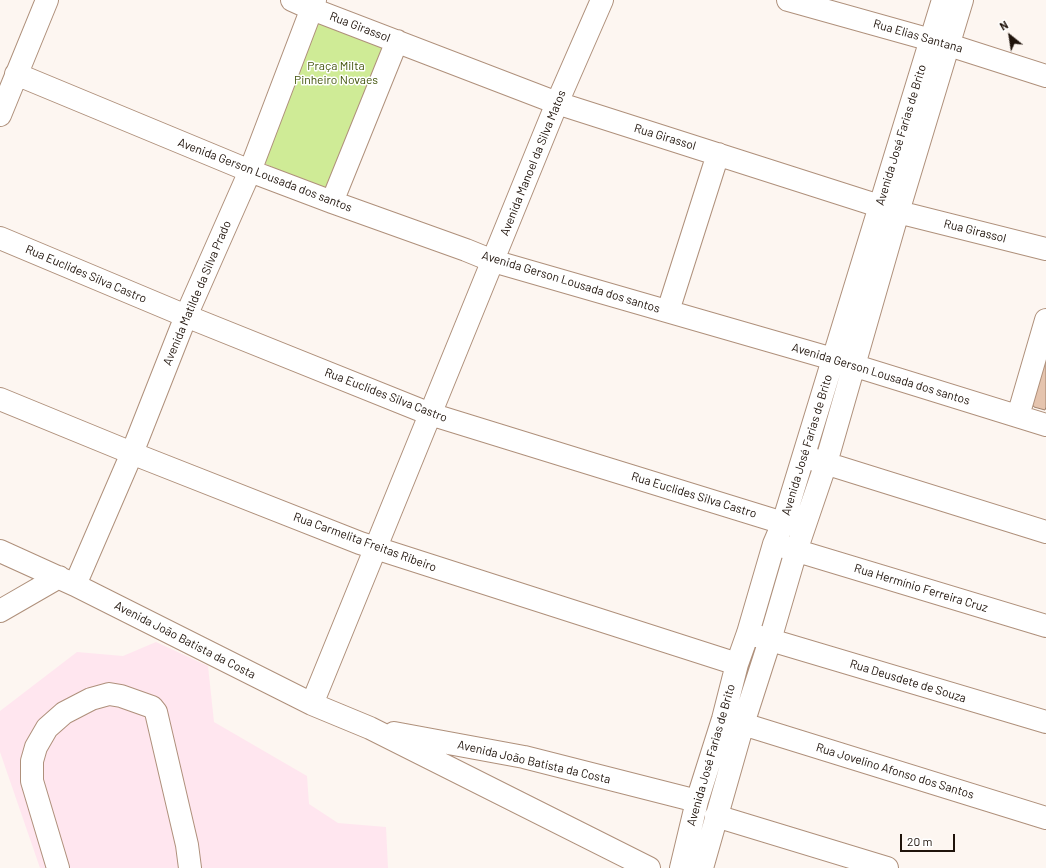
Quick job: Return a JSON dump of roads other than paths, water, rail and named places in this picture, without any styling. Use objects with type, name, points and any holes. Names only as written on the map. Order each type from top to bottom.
[{"type":"street","points":[[0,115],[47,0]]},
{"type":"street","name":"Avenida Manoel da Silva Matos","points":[[312,704],[557,103],[602,0]]},
{"type":"street","name":"Rua Elias Santana","points":[[788,0],[940,42],[1046,76]]},
{"type":"street","name":"Avenida José Farias de Brito","points":[[940,42],[943,0]]},
{"type":"street","name":"Avenida José Farias de Brito","points":[[702,868],[716,816],[733,721],[737,664],[834,359],[889,209],[940,42],[962,0]]},
{"type":"street","name":"Rua Girassol","points":[[306,3],[397,41],[557,103],[889,209],[1046,249]]},
{"type":"street","name":"Avenida Matilde da Silva Prado","points":[[67,581],[132,453],[186,316],[250,171],[306,3]]},
{"type":"street","points":[[332,202],[397,41]]},
{"type":"street","name":"Avenida Gerson Lousada dos santos","points":[[16,74],[250,171],[493,261],[834,359],[1046,425]]},
{"type":"street","points":[[668,311],[718,154]]},
{"type":"street","name":"Avenida José Farias de Brito","points":[[681,868],[697,801],[770,640],[796,551],[826,463],[854,365],[889,209]]},
{"type":"street","name":"Rua Euclides Silva Castro","points":[[0,238],[186,316],[430,414],[783,523]]},
{"type":"street","points":[[1018,416],[1046,320]]},
{"type":"street","name":"Rua Carmelita Freitas Ribeiro","points":[[0,399],[132,453],[376,548],[737,664]]},
{"type":"street","points":[[804,456],[1046,532]]},
{"type":"street","name":"Rua Hermínio Ferreira Cruz","points":[[774,544],[1046,626]]},
{"type":"street","name":"Avenida João Batista da Costa","points":[[0,551],[67,581],[312,704],[370,728],[649,868]]},
{"type":"street","points":[[0,611],[67,581]]},
{"type":"street","name":"Rua Deusdete de Souza","points":[[748,633],[1046,722]]},
{"type":"street","points":[[58,868],[32,781],[32,761],[36,746],[47,728],[64,713],[92,698],[109,694],[120,696],[152,707],[156,712],[187,845],[190,868]]},
{"type":"street","name":"Rua Jovelino Afonso dos Santos","points":[[733,721],[1046,818]]},
{"type":"street","name":"Avenida João Batista da Costa","points":[[370,728],[524,757],[697,801]]},
{"type":"street","points":[[716,816],[887,868]]},
{"type":"park label","name":"Praça Milta Pinheiro Novaes","points":[[336,73]]}]
